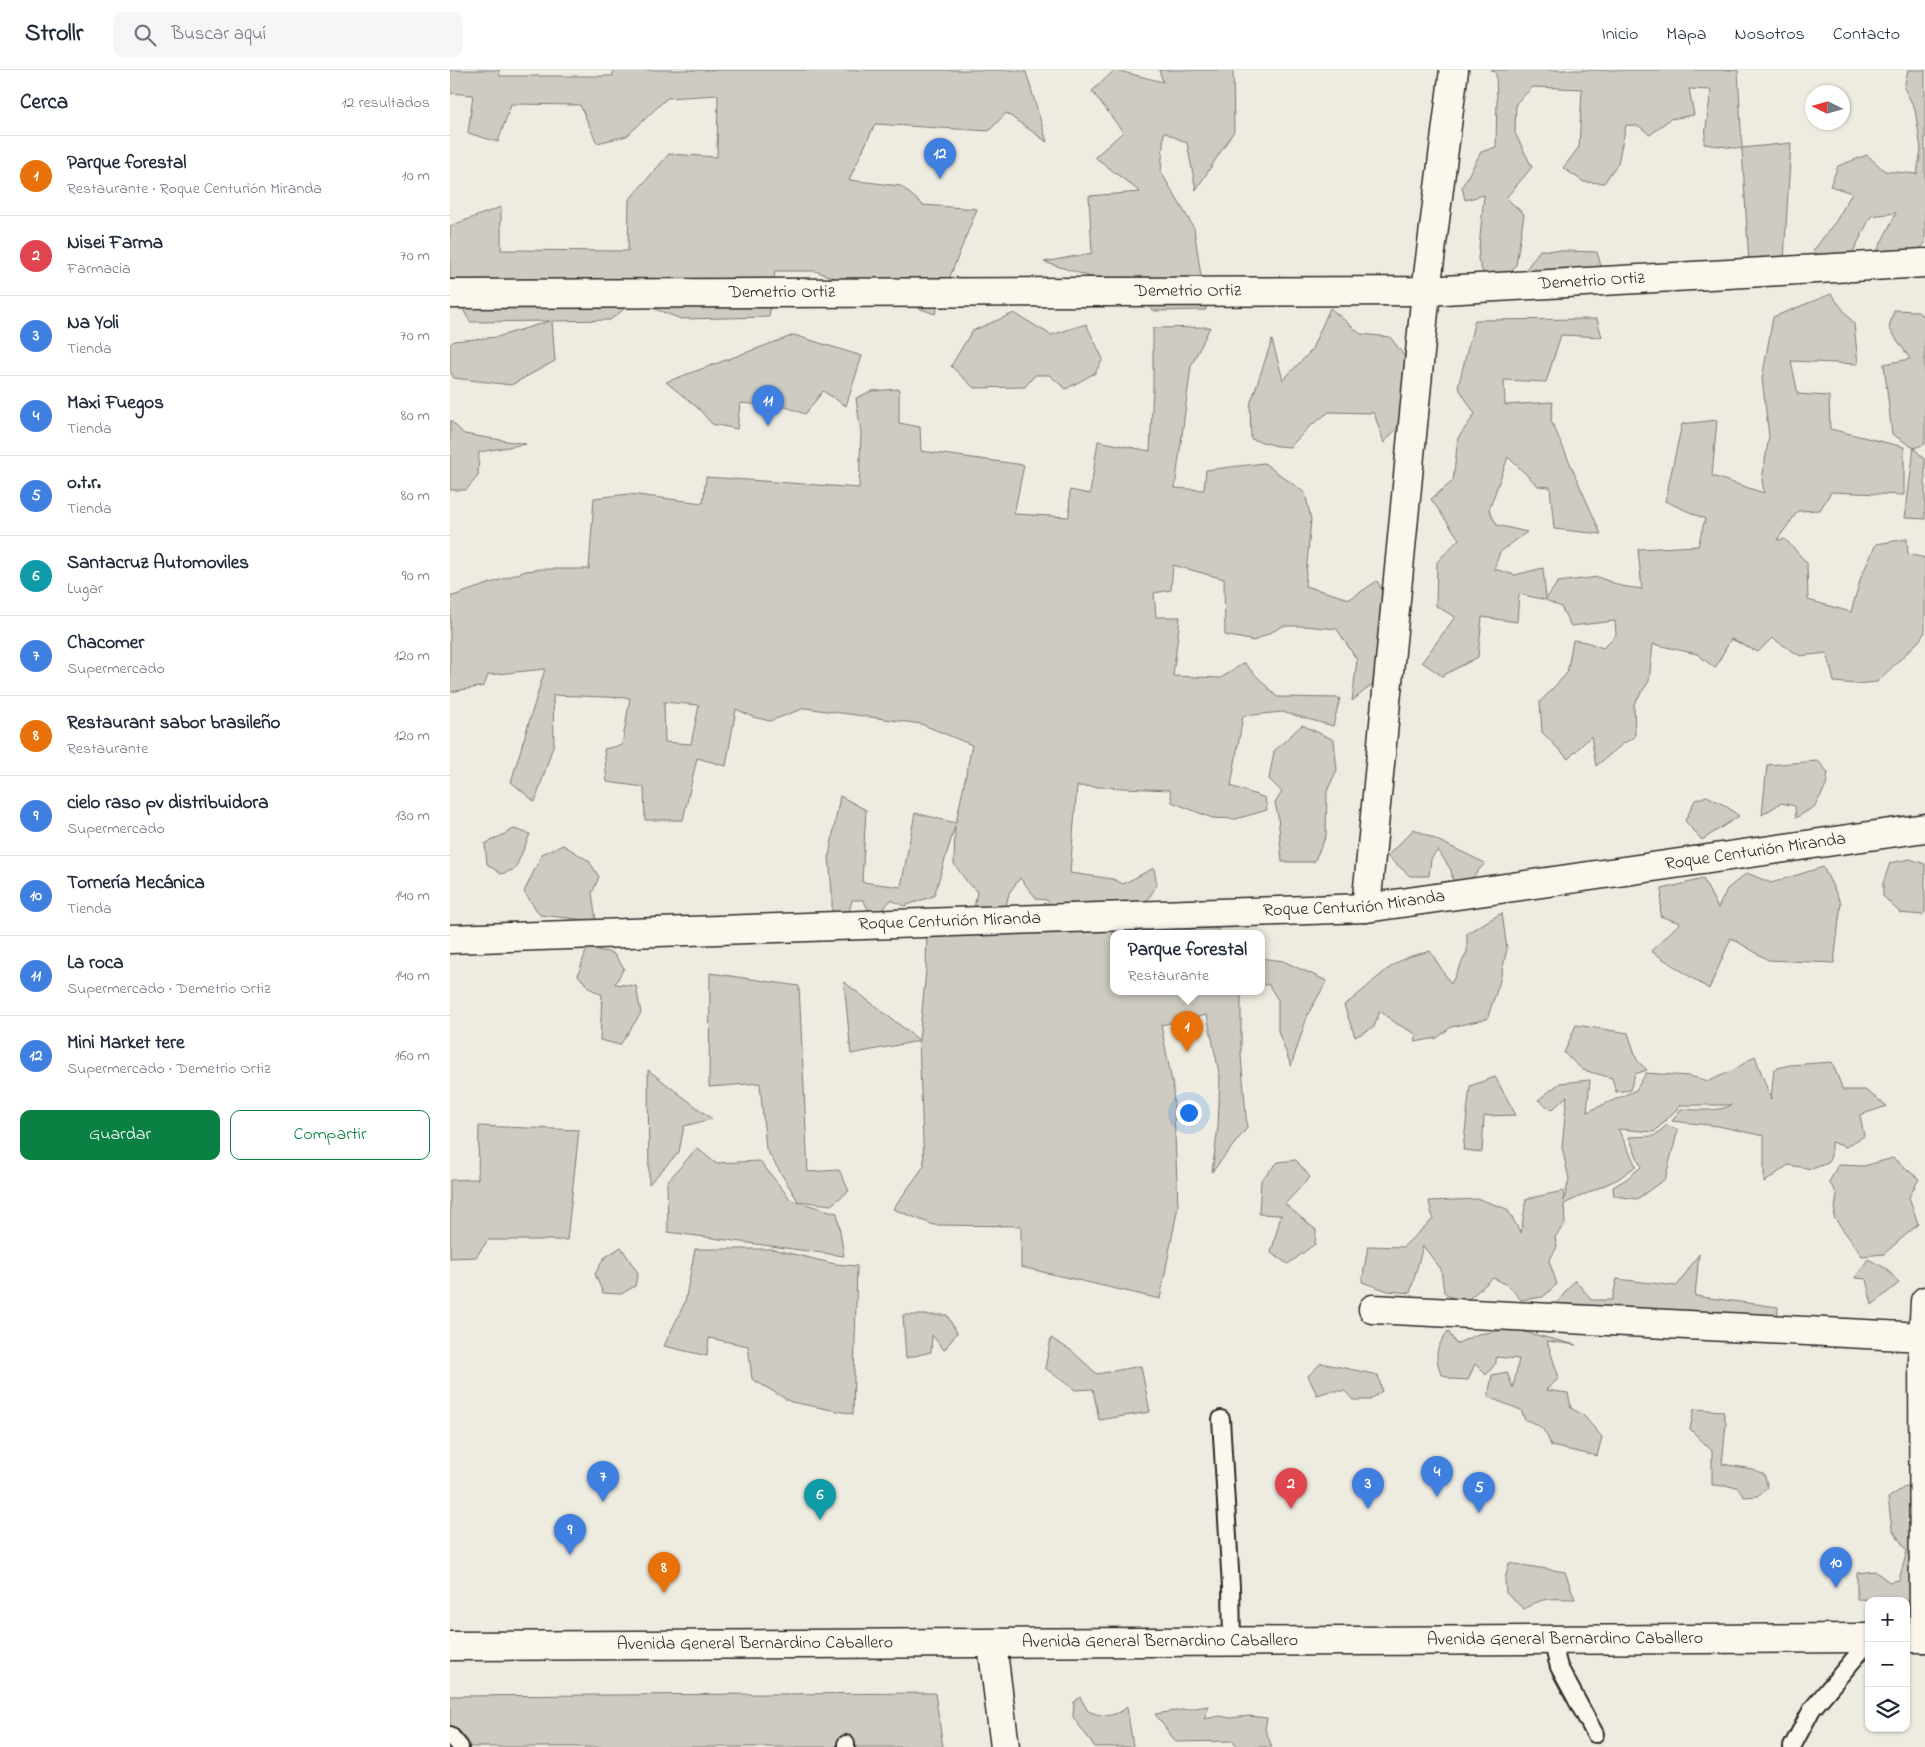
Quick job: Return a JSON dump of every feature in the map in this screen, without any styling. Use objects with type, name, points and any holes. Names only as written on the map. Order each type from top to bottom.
[{"type":"street","points":[[1366,908],[1426,291],[1454,70]]},
{"type":"street","name":"Demetrio Ortiz","points":[[450,294],[1426,291],[1925,263]]},
{"type":"street","name":"Roque Centurión Miranda","points":[[450,940],[1366,908],[1925,828]]},
{"type":"street","points":[[1918,1638],[1925,1301]]},
{"type":"street","points":[[1373,1309],[1923,1336]]},
{"type":"street","name":"Avenida General Bernardino Caballero","points":[[450,1646],[1232,1641],[1865,1640]]},
{"type":"street","points":[[992,1644],[1005,1747]]},
{"type":"lane","points":[[1221,1419],[1232,1641]]},
{"type":"lane","points":[[1552,1641],[1559,1667],[1594,1734]]},
{"type":"lane","points":[[1792,1747],[1812,1709],[1867,1642]]},
{"type":"lane","points":[[450,1735],[460,1747]]},
{"type":"shaded area","points":[[450,70],[499,70],[500,76],[613,76],[613,70],[1012,70],[1026,72],[1047,142],[1006,113],[989,131],[875,124],[849,180],[901,186],[923,205],[977,209],[935,314],[815,271],[775,271],[769,317],[681,319],[634,301],[610,320],[552,321],[555,361],[511,385],[454,378],[450,371],[450,345],[454,341],[497,337],[550,321],[470,322],[450,285],[450,226],[501,207],[501,250],[628,251],[629,200],[669,154],[717,157],[718,95],[667,98],[627,136],[597,143],[580,105],[511,104],[498,142],[468,133],[473,95],[450,93]]},
{"type":"shaded area","points":[[1115,70],[1163,82],[1159,70],[1233,70],[1234,131],[1196,190],[1187,143],[1164,132],[1161,172],[1194,228],[1206,310],[1155,311],[1101,280],[1044,262],[1092,253],[1089,196],[1140,192],[1095,157],[1123,132],[1092,91]]},
{"type":"shaded area","points":[[1491,70],[1738,70],[1742,148],[1791,143],[1783,276],[1750,279],[1742,149],[1704,144],[1711,90],[1689,89],[1694,115],[1670,119],[1650,135],[1639,126],[1626,125],[1618,163],[1604,183],[1584,182],[1563,168],[1579,147],[1582,89],[1533,87],[1516,103],[1515,133],[1532,167],[1506,198],[1524,214],[1516,265],[1503,282],[1489,289],[1478,259],[1484,195],[1465,200],[1462,187],[1481,152],[1496,147],[1496,73]]},
{"type":"shaded area","points":[[1908,70],[1925,70],[1925,243],[1907,265],[1875,255],[1896,213],[1871,216],[1854,250],[1834,272],[1813,251],[1836,221],[1852,193],[1830,186],[1838,166],[1867,155],[1885,171],[1917,174],[1921,149],[1915,109],[1904,88]]},
{"type":"shaded area","points":[[1540,250],[1597,252],[1604,277],[1519,279]]},
{"type":"shaded area","points":[[1831,294],[1854,324],[1858,364],[1791,361],[1798,394],[1829,396],[1830,429],[1904,447],[1904,495],[1831,492],[1820,510],[1798,511],[1777,540],[1785,539],[1807,563],[1808,600],[1851,612],[1861,577],[1876,544],[1907,539],[1908,554],[1925,558],[1925,632],[1919,641],[1877,682],[1856,684],[1834,682],[1827,653],[1800,656],[1772,638],[1758,652],[1731,639],[1715,668],[1697,654],[1653,644],[1649,681],[1634,704],[1635,737],[1624,743],[1596,766],[1591,736],[1568,759],[1542,732],[1540,702],[1567,673],[1573,640],[1603,648],[1616,635],[1615,621],[1571,626],[1561,607],[1546,600],[1519,594],[1517,622],[1482,617],[1478,657],[1442,676],[1422,662],[1455,617],[1436,606],[1437,562],[1459,539],[1431,499],[1453,481],[1458,438],[1475,414],[1458,387],[1475,320],[1597,319],[1602,337],[1561,335],[1546,382],[1504,380],[1505,405],[1553,402],[1551,420],[1601,534],[1554,529],[1550,487],[1538,486],[1508,457],[1489,510],[1497,525],[1527,532],[1500,552],[1494,569],[1515,575],[1543,568],[1546,599],[1558,582],[1598,577],[1621,586],[1642,589],[1638,549],[1698,546],[1705,519],[1665,501],[1682,424],[1717,420],[1712,476],[1764,493],[1762,480],[1769,436],[1762,379],[1773,317]]},
{"type":"shaded area","points":[[1330,308],[1361,334],[1390,337],[1418,374],[1397,428],[1384,443],[1374,413],[1329,412],[1309,427],[1290,447],[1277,446],[1251,439],[1250,405],[1272,340],[1283,380],[1311,351]]},
{"type":"shaded area","points":[[1894,310],[1916,311],[1925,317],[1925,444],[1914,448],[1892,434],[1884,364],[1910,359],[1889,328]]},
{"type":"shaded area","points":[[1014,313],[1051,335],[1086,324],[1103,359],[1095,373],[1066,389],[1049,375],[1035,375],[1025,387],[974,388],[951,366],[972,331]]},
{"type":"shaded area","points":[[1210,327],[1191,366],[1175,488],[1204,490],[1206,470],[1264,463],[1305,493],[1311,519],[1305,586],[1350,599],[1377,581],[1389,601],[1393,668],[1352,701],[1357,660],[1337,629],[1283,626],[1254,641],[1225,635],[1224,579],[1173,565],[1171,590],[1154,593],[1156,617],[1180,617],[1173,676],[1221,678],[1244,663],[1277,697],[1340,698],[1333,726],[1282,712],[1243,716],[1231,786],[1265,798],[1267,810],[1236,819],[1212,818],[1172,802],[1170,790],[1077,786],[1070,873],[1113,879],[1123,884],[1154,868],[1157,885],[1132,924],[1210,923],[1218,930],[1110,930],[1110,995],[1241,995],[1241,1055],[1247,1128],[1212,1172],[1218,1127],[1220,1077],[1207,1015],[1161,1025],[1173,1087],[1178,1206],[1160,1299],[1021,1267],[1021,1226],[934,1225],[893,1209],[924,1166],[919,1041],[851,1054],[844,982],[919,1040],[926,971],[927,929],[971,928],[977,891],[968,883],[954,864],[955,826],[934,896],[904,906],[891,900],[874,919],[863,900],[852,900],[849,912],[832,912],[829,856],[840,796],[866,810],[862,882],[901,887],[915,813],[956,823],[972,745],[921,724],[805,708],[770,721],[753,717],[736,709],[726,766],[697,758],[683,820],[645,820],[644,787],[607,782],[604,749],[622,745],[630,698],[553,695],[554,743],[535,802],[511,782],[545,669],[488,675],[484,686],[450,692],[450,597],[526,571],[589,569],[594,498],[629,494],[703,503],[706,477],[859,488],[861,433],[856,398],[872,391],[899,389],[899,423],[920,427],[921,451],[1024,465],[1014,514],[1069,517],[1070,490],[1090,494],[1098,441],[1150,451],[1153,328]],"holes":[[[664,702],[699,705],[691,744],[665,742]],[[1020,878],[1037,899],[1047,900],[1060,926],[1001,928],[1009,893]]]},
{"type":"shaded area","points":[[794,335],[862,356],[846,406],[823,391],[805,414],[786,407],[740,403],[737,429],[712,424],[699,409],[666,382]]},
{"type":"shaded area","points":[[450,420],[464,434],[526,444],[479,452],[478,476],[466,490],[450,490]]},
{"type":"shaded area","points":[[1914,448],[1925,460],[1925,519],[1905,518]]},
{"type":"shaded area","points":[[1302,725],[1334,740],[1337,770],[1327,791],[1326,836],[1314,862],[1282,862],[1275,803],[1282,792],[1269,779],[1274,751]]},
{"type":"shaded area","points":[[1818,761],[1828,772],[1826,786],[1815,806],[1796,818],[1795,806],[1781,803],[1762,815],[1767,765]]},
{"type":"shaded area","points":[[1707,796],[1726,806],[1739,816],[1702,840],[1685,821],[1695,800]]},
{"type":"shaded area","points":[[514,829],[530,834],[515,869],[501,874],[487,864],[485,844]]},
{"type":"shaded area","points":[[1414,829],[1485,863],[1455,893],[1451,870],[1438,850],[1431,859],[1429,876],[1410,876],[1387,856]]},
{"type":"shaded area","points":[[563,845],[589,861],[599,877],[592,893],[596,921],[540,915],[524,892],[542,854]]},
{"type":"shaded area","points":[[1910,859],[1925,864],[1925,912],[1922,915],[1900,913],[1883,896],[1883,883],[1890,863]]},
{"type":"shaded area","points":[[1823,867],[1841,903],[1834,963],[1768,960],[1731,938],[1709,989],[1651,951],[1680,923],[1660,916],[1662,889],[1703,879],[1718,908],[1727,889],[1747,873],[1771,883]]},
{"type":"shaded area","points":[[1502,913],[1507,949],[1499,984],[1487,1019],[1451,1027],[1437,1038],[1415,1042],[1416,1034],[1397,1024],[1380,1011],[1374,1027],[1355,1037],[1344,1005],[1400,961],[1410,956],[1430,951],[1451,984],[1467,952],[1467,933]]},
{"type":"shaded area","points":[[587,948],[613,953],[624,968],[615,984],[636,986],[641,1013],[620,1045],[600,1040],[602,995],[589,988],[578,975]]},
{"type":"shaded area","points":[[1265,959],[1283,961],[1327,981],[1308,1014],[1291,1066],[1278,1031],[1278,1000],[1268,984],[1265,985]]},
{"type":"shaded area","points":[[710,973],[799,986],[808,1172],[839,1170],[849,1191],[831,1205],[798,1201],[766,1149],[760,1083],[709,1087]]},
{"type":"shaded area","points":[[1576,1025],[1628,1033],[1637,1060],[1647,1070],[1635,1074],[1630,1090],[1616,1092],[1612,1078],[1583,1070],[1564,1053]]},
{"type":"shaded area","points":[[1755,1056],[1771,1099],[1774,1069],[1790,1065],[1832,1062],[1843,1090],[1865,1090],[1887,1106],[1860,1115],[1864,1136],[1846,1147],[1831,1142],[1831,1156],[1828,1163],[1812,1169],[1788,1165],[1764,1183],[1764,1136],[1718,1126],[1672,1121],[1681,1109],[1714,1110],[1731,1105],[1681,1105],[1654,1132],[1618,1129],[1636,1166],[1618,1179],[1564,1204],[1565,1224],[1555,1237],[1557,1247],[1549,1261],[1557,1284],[1543,1297],[1521,1300],[1508,1285],[1493,1278],[1462,1305],[1444,1292],[1441,1269],[1423,1246],[1410,1293],[1388,1291],[1362,1282],[1368,1246],[1403,1247],[1433,1219],[1429,1201],[1479,1199],[1507,1209],[1521,1233],[1526,1199],[1563,1191],[1564,1201],[1569,1179],[1562,1147],[1567,1096],[1552,1110],[1538,1100],[1560,1083],[1590,1080],[1587,1112],[1636,1090],[1646,1073],[1689,1076],[1709,1081],[1734,1070]]},
{"type":"shaded area","points":[[648,1070],[712,1119],[684,1126],[679,1152],[649,1184]]},
{"type":"shaded area","points":[[1495,1077],[1516,1115],[1484,1116],[1482,1152],[1463,1150],[1470,1086]]},
{"type":"shaded area","points":[[1667,1125],[1678,1130],[1665,1179],[1637,1199],[1614,1196],[1613,1187],[1641,1167],[1629,1137],[1654,1136]]},
{"type":"shaded area","points":[[479,1126],[579,1130],[567,1240],[488,1240],[476,1257],[450,1258],[450,1180],[478,1179]]},
{"type":"shaded area","points":[[697,1148],[715,1163],[760,1161],[791,1200],[837,1213],[844,1256],[668,1232],[667,1182]]},
{"type":"shaded area","points":[[1893,1158],[1919,1179],[1909,1197],[1918,1224],[1884,1254],[1862,1256],[1834,1217],[1837,1194],[1829,1182],[1838,1165],[1864,1166]]},
{"type":"shaded area","points":[[1296,1160],[1310,1177],[1285,1204],[1316,1230],[1315,1244],[1288,1264],[1271,1253],[1281,1215],[1259,1214],[1261,1180],[1278,1162]]},
{"type":"shaded area","points":[[621,1247],[638,1273],[635,1286],[621,1294],[603,1293],[595,1274],[604,1258]]},
{"type":"shaded area","points":[[695,1249],[772,1249],[835,1264],[857,1266],[853,1414],[791,1402],[752,1379],[748,1346],[709,1338],[707,1356],[664,1346],[685,1302]]},
{"type":"shaded area","points":[[1699,1254],[1695,1296],[1778,1307],[1777,1330],[1551,1310],[1575,1280],[1592,1300],[1612,1300],[1617,1279],[1677,1286]]},
{"type":"shaded area","points":[[1868,1259],[1887,1269],[1899,1283],[1872,1305],[1866,1279],[1855,1278]]},
{"type":"shaded area","points":[[903,1315],[947,1315],[957,1333],[944,1350],[932,1335],[931,1352],[906,1358]]},
{"type":"shaded area","points":[[1513,1329],[1576,1345],[1547,1341],[1559,1378],[1546,1390],[1568,1393],[1571,1408],[1583,1415],[1602,1437],[1597,1456],[1551,1446],[1542,1429],[1525,1420],[1521,1410],[1488,1397],[1492,1375],[1507,1372],[1513,1388],[1519,1359],[1496,1357],[1496,1363],[1486,1375],[1475,1364],[1468,1380],[1452,1379],[1441,1374],[1437,1361],[1437,1351],[1448,1331],[1456,1344],[1478,1334]]},
{"type":"shaded area","points":[[1051,1338],[1072,1351],[1097,1374],[1141,1366],[1150,1412],[1099,1420],[1093,1389],[1075,1390],[1045,1368]]},
{"type":"shaded area","points":[[1321,1363],[1378,1375],[1382,1391],[1370,1400],[1353,1400],[1345,1391],[1331,1391],[1317,1395],[1308,1376]]},
{"type":"shaded area","points":[[1694,1409],[1723,1411],[1726,1424],[1722,1464],[1752,1469],[1764,1474],[1768,1488],[1757,1496],[1744,1497],[1737,1487],[1712,1485],[1712,1451],[1690,1429]]},
{"type":"shaded area","points":[[1923,1475],[1923,1620],[1910,1615],[1910,1597],[1865,1597],[1865,1599],[1857,1599],[1857,1573],[1875,1571],[1889,1582],[1899,1580],[1907,1551],[1892,1529],[1888,1498]]},
{"type":"shaded area","points":[[1509,1563],[1565,1572],[1575,1599],[1543,1600],[1524,1609],[1506,1593],[1505,1580]]},
{"type":"shaded area","points":[[935,1693],[943,1747],[450,1747],[450,1696]]},
{"type":"shaded area","points":[[1080,1697],[1088,1711],[1098,1714],[1113,1715],[1127,1707],[1133,1747],[1095,1747],[1073,1717],[1074,1702]]},
{"type":"shaded area","points":[[1209,1706],[1204,1719],[1220,1716],[1230,1718],[1249,1716],[1267,1718],[1265,1729],[1272,1747],[1238,1747],[1233,1741],[1176,1742],[1155,1714]]},
{"type":"place","name":"Mini Market tere","points":[[940,179]]},
{"type":"place","name":"La roca","points":[[768,426]]},
{"type":"place","name":"Parque forestal","points":[[1187,1052]]},
{"type":"place","name":"Maxi Fuegos","points":[[1437,1497]]},
{"type":"place","name":"Chacomer","points":[[603,1502]]},
{"type":"place","name":"Nisei Farma","points":[[1291,1509]]},
{"type":"place","name":"Na Yoli","points":[[1368,1509]]},
{"type":"place","name":"o.t.r.","points":[[1479,1513]]},
{"type":"place","name":"Santacruz Automoviles","points":[[820,1520]]},
{"type":"place","name":"cielo raso pv distribuidora","points":[[570,1555]]},
{"type":"place","name":"Tornería Mecánica","points":[[1836,1588]]},
{"type":"place","name":"Restaurant sabor brasileño","points":[[664,1593]]}]
